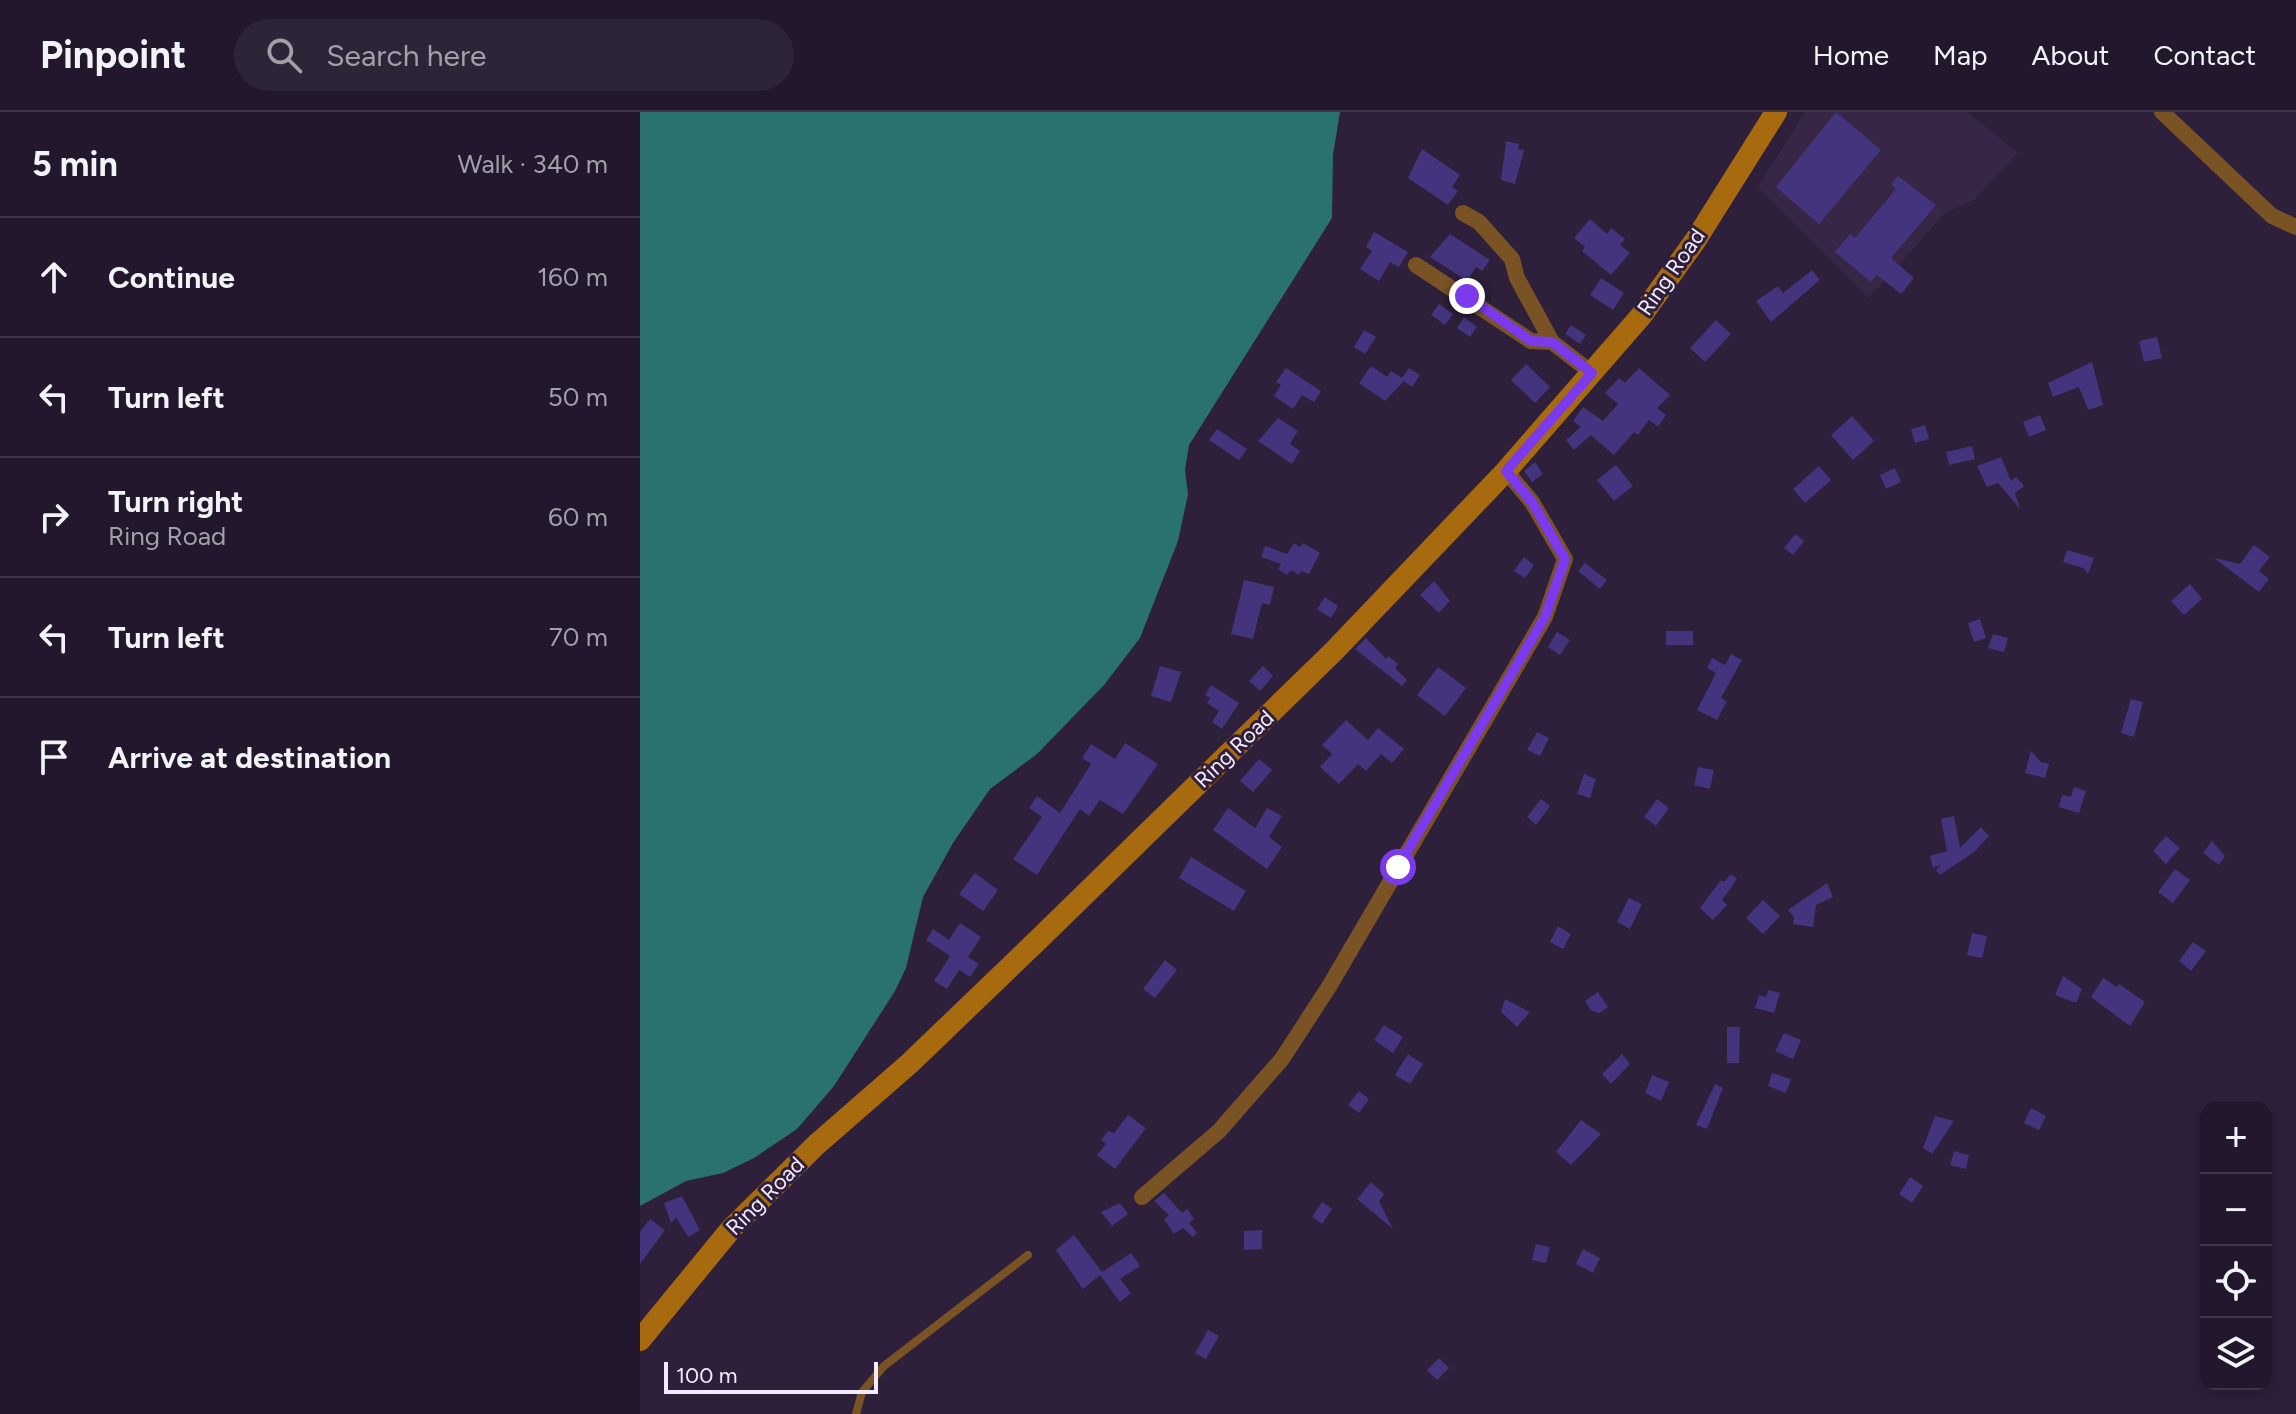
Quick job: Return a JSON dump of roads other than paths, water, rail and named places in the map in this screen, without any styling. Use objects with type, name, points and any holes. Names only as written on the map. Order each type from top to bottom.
[{"type":"main road","name":"Ring Road","points":[[640,1340],[731,1229],[816,1145],[910,1063],[1334,651],[1506,471],[1592,373],[1679,264],[1776,112]]},
{"type":"street","points":[[2162,112],[2272,216],[2296,227]]},
{"type":"street","points":[[1463,213],[1479,222],[1512,259],[1517,278],[1552,342],[1592,373]]},
{"type":"street","points":[[1416,265],[1531,341],[1552,342]]},
{"type":"street","points":[[1142,1197],[1219,1131],[1282,1059],[1330,985],[1545,617],[1565,559],[1532,502],[1506,471]]},
{"type":"lane","points":[[856,1414],[862,1392],[884,1366],[1028,1255]]}]
